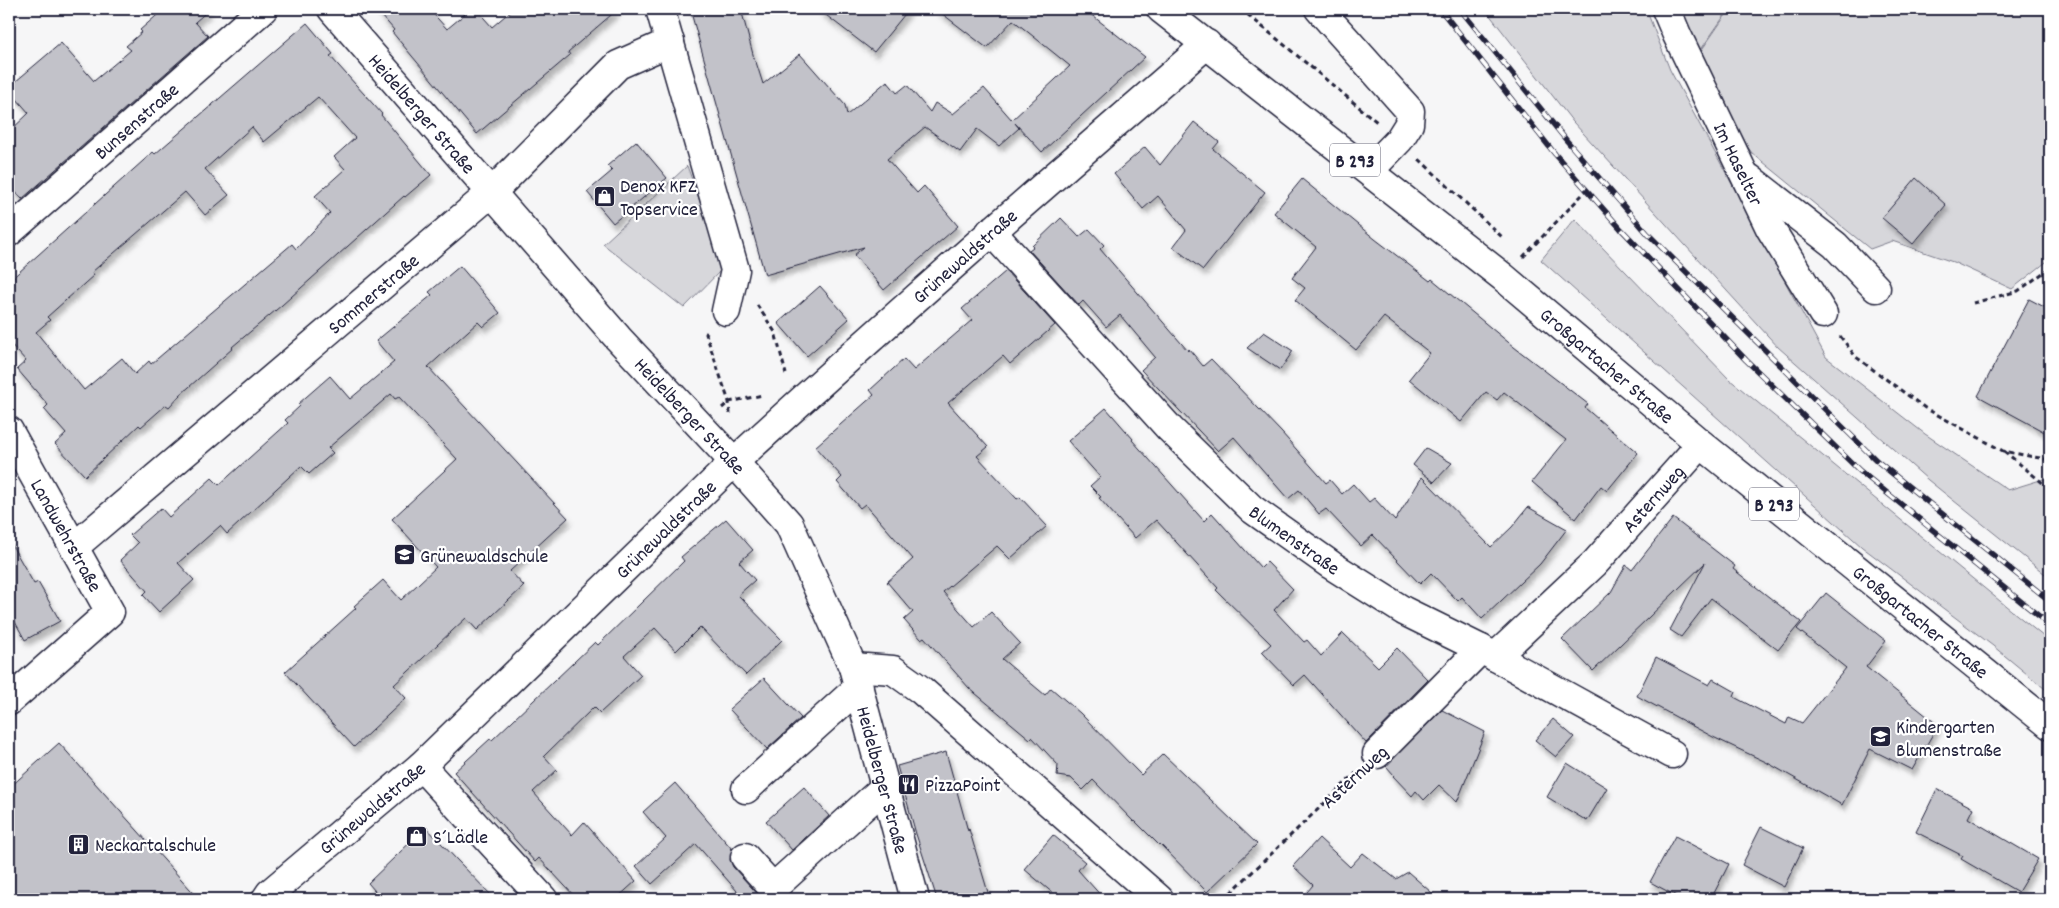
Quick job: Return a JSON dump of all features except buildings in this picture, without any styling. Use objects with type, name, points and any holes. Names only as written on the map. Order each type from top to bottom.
[{"type":"street","name":"Bunsenstraße","points":[[9,232],[264,9]]},
{"type":"street","name":"Heidelberger Straße","points":[[332,9],[618,338],[789,524],[856,677],[914,899]]},
{"type":"street","points":[[660,9],[735,270],[726,310]]},
{"type":"street","name":"Großgartacher Straße","points":[[1161,9],[1503,277],[1701,444],[2050,725]]},
{"type":"street","points":[[1319,9],[1410,111],[1410,124],[1399,140],[1369,171]]},
{"type":"street","name":"Im Haselter","points":[[1666,9],[1770,228],[1823,314]]},
{"type":"street","name":"Sommerstraße","points":[[74,547],[491,193],[618,65],[670,42]]},
{"type":"street","name":"Grünewaldstraße","points":[[269,897],[421,766],[734,462],[991,231],[1207,44]]},
{"type":"street","points":[[1744,174],[1835,245],[1876,288]]},
{"type":"street","name":"Blumenstraße","points":[[991,231],[1170,429],[1252,510],[1331,565],[1404,611],[1488,653],[1672,754]]},
{"type":"street","name":"Landwehrstraße","points":[[9,430],[110,612],[9,701]]},
{"type":"street","name":"Asternweg","points":[[1377,754],[1488,653],[1595,563],[1701,444]]},
{"type":"street","points":[[746,790],[856,677],[893,670],[921,690],[1160,899]]},
{"type":"street","points":[[421,766],[543,899]]},
{"type":"street","points":[[745,857],[773,888],[884,788]]},
{"type":"path","points":[[1241,9],[1399,140]]},
{"type":"path","points":[[1503,277],[1582,195]]},
{"type":"path","points":[[1973,303],[2018,291],[2050,268]]},
{"type":"path","points":[[735,270],[775,332],[787,373],[781,378]]},
{"type":"path","points":[[726,310],[706,334],[729,402],[734,462]]},
{"type":"path","points":[[1823,314],[1856,356],[1926,408],[2003,451],[2050,489]]},
{"type":"path","points":[[700,426],[729,402],[764,395],[770,390]]},
{"type":"path","points":[[2003,451],[2050,460]]},
{"type":"path","name":"Asternweg","points":[[1224,899],[1377,754]]},
{"type":"shaded area","points":[[1485,9],[1646,9],[1670,70],[1826,357],[1925,434],[2008,490],[2050,477],[2050,578],[1928,480],[1778,347],[1573,122]]},
{"type":"shaded area","points":[[1670,9],[1729,9],[1702,48],[1696,52]]},
{"type":"shaded area","points":[[1730,9],[2050,9],[2050,259],[2012,289],[1953,262],[1892,241],[1870,249],[1752,153],[1712,97],[1694,61]]},
{"type":"shaded area","points":[[687,166],[724,267],[684,308],[603,244]]},
{"type":"shaded area","points":[[1575,219],[1729,379],[2050,642],[2050,693],[1993,646],[1862,547],[1541,260]]},
{"type":"railway","points":[[1440,9],[1555,154],[1621,229],[1746,360],[1860,471],[2050,625]]},
{"type":"railway","points":[[1460,9],[1567,141],[1648,234],[1877,461],[2050,601]]},
{"type":"place","name":"Denox KFZ Topservice","points":[[604,196]]},
{"type":"place","name":"Grünewaldschule","points":[[404,555]]},
{"type":"place","name":"Kindergarten Blumenstraße","points":[[1880,737]]},
{"type":"place","name":"PizzaPoint","points":[[909,784]]},
{"type":"place","name":"S´Lädle","points":[[417,836]]},
{"type":"place","name":"Neckartalschule","points":[[79,844]]}]
